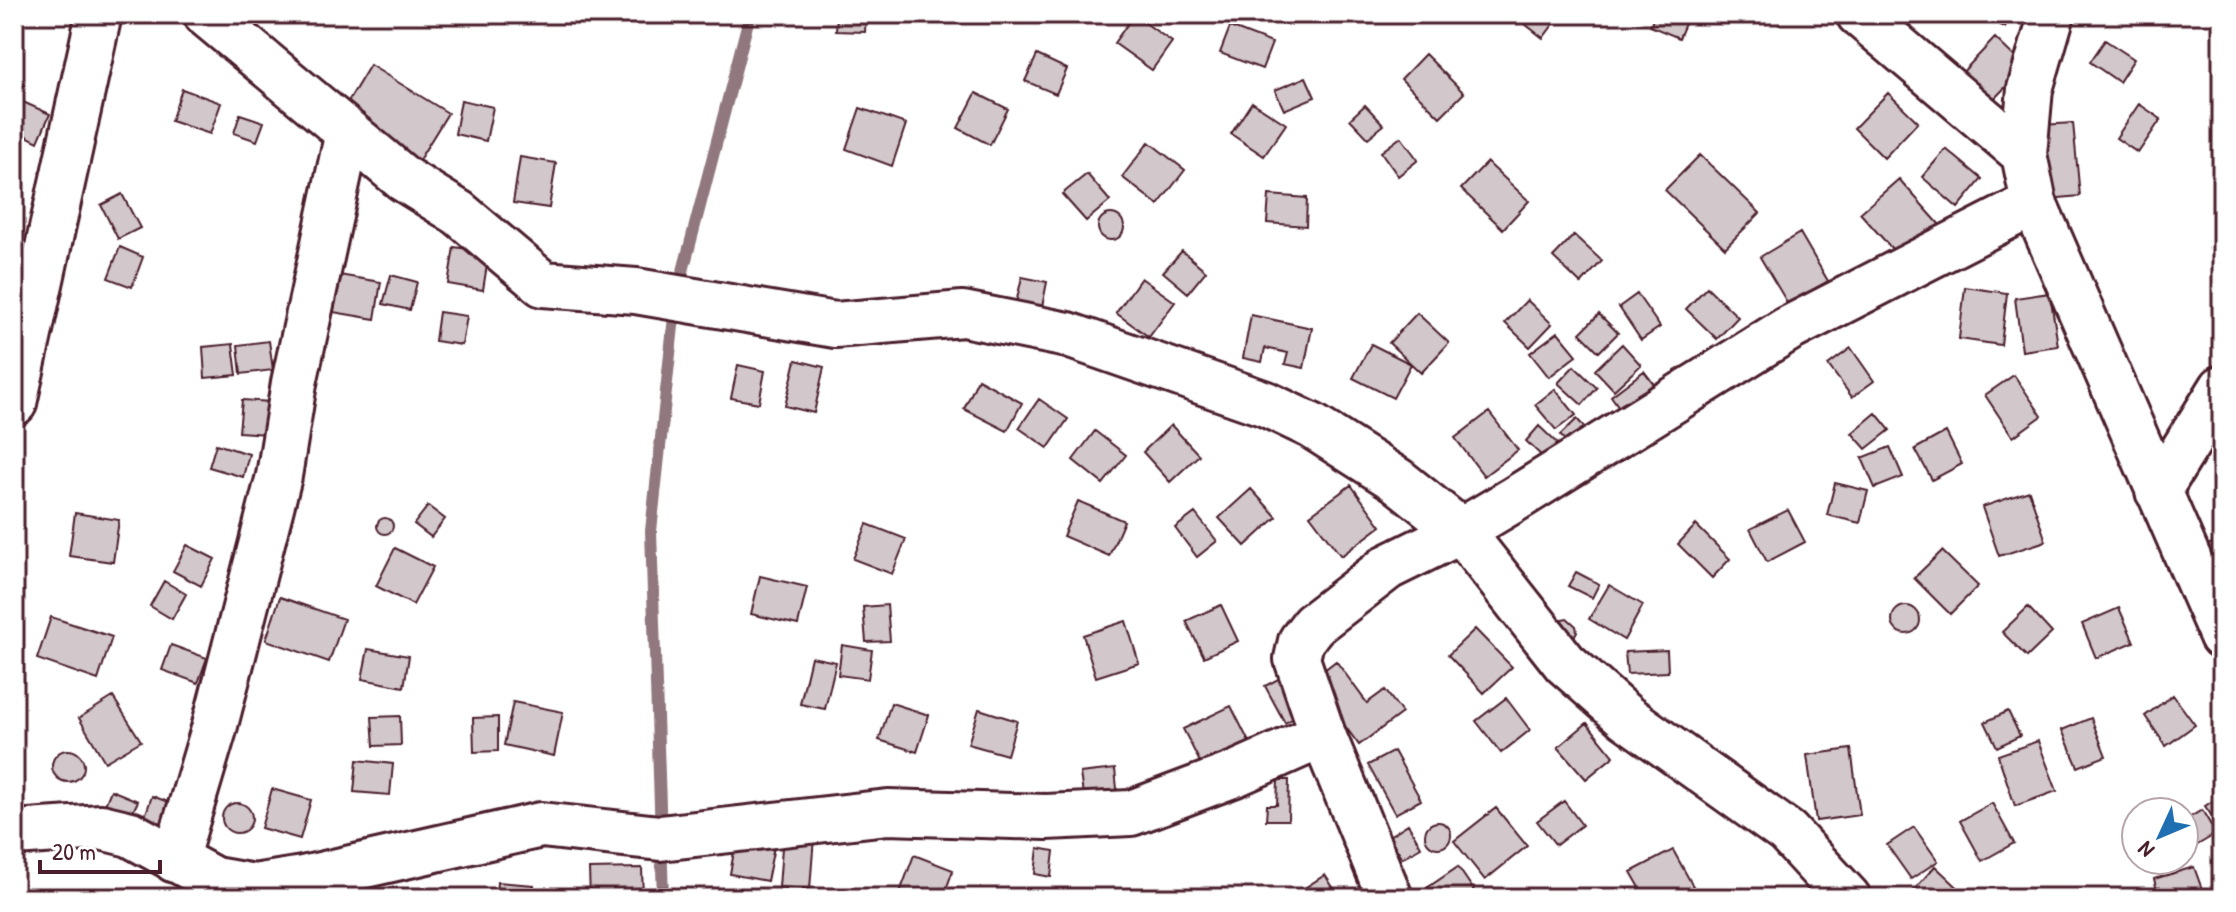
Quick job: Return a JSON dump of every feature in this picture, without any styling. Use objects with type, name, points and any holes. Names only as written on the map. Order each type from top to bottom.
[{"type":"street","points":[[14,403],[28,269],[99,14]]},
{"type":"street","points":[[206,14],[404,179],[459,213],[543,284],[636,291],[835,325],[963,314],[1068,335],[1266,404],[1312,426],[1397,480],[1461,531],[1565,663],[1626,717],[1787,832],[1848,898]]},
{"type":"street","points":[[1859,14],[2024,154]]},
{"type":"street","points":[[2052,14],[2030,89],[2024,154],[2034,203],[2222,636]]},
{"type":"street","points":[[175,860],[214,729],[279,476],[294,383],[348,132]]},
{"type":"street","points":[[1390,898],[1323,735],[1297,659],[1301,641],[1313,625],[1388,567],[1461,531],[1788,329],[2034,203]]},
{"type":"street","points":[[2158,491],[2222,388]]},
{"type":"street","points":[[14,833],[101,827],[130,834],[214,880],[254,887],[303,879],[541,825],[660,838],[888,812],[1046,817],[1131,813],[1235,774],[1323,735]]},
{"type":"building","points":[[837,14],[866,14],[865,32],[836,31]]},
{"type":"building","points":[[1242,14],[1267,14],[1258,26]]},
{"type":"building","points":[[1512,14],[1561,14],[1543,38]]},
{"type":"building","points":[[1655,14],[1689,14],[1679,38],[1650,26]]},
{"type":"building","points":[[1898,14],[1920,14],[1911,25]]},
{"type":"building","points":[[1972,14],[2010,14],[2005,27]]},
{"type":"building","points":[[1134,15],[1172,42],[1152,70],[1114,43]]},
{"type":"building","points":[[1230,27],[1272,43],[1262,69],[1220,53]]},
{"type":"building","points":[[1995,38],[2025,67],[1986,107],[1957,78]]},
{"type":"building","points":[[2105,40],[2134,59],[2119,82],[2090,62]]},
{"type":"building","points":[[1425,54],[1464,93],[1440,117],[1401,79]]},
{"type":"building","points":[[1037,55],[1067,69],[1056,94],[1025,81]]},
{"type":"building","points":[[370,65],[448,113],[414,168],[337,120]]},
{"type":"building","points":[[1306,77],[1315,97],[1284,110],[1275,90]]},
{"type":"building","points":[[182,89],[221,103],[210,134],[171,121]]},
{"type":"building","points":[[976,93],[1008,109],[990,145],[958,128]]},
{"type":"building","points":[[1888,93],[1918,122],[1884,158],[1854,128]]},
{"type":"building","points":[[14,98],[50,114],[38,142],[14,130]]},
{"type":"building","points":[[461,100],[493,107],[486,141],[455,134]]},
{"type":"building","points":[[1252,102],[1286,124],[1264,156],[1231,134]]},
{"type":"building","points":[[2139,104],[2161,119],[2138,153],[2116,138]]},
{"type":"building","points":[[1365,105],[1384,125],[1368,138],[1350,119]]},
{"type":"building","points":[[860,108],[906,124],[892,166],[846,149]]},
{"type":"building","points":[[240,114],[264,122],[257,141],[234,133]]},
{"type":"building","points":[[2073,123],[2080,196],[2049,199],[2042,125]]},
{"type":"building","points":[[1401,137],[1418,160],[1398,176],[1381,152]]},
{"type":"building","points":[[1149,142],[1185,170],[1158,205],[1122,177]]},
{"type":"building","points":[[1946,149],[1982,179],[1958,208],[1922,177]]},
{"type":"building","points":[[1700,155],[1760,213],[1725,248],[1665,190]]},
{"type":"building","points":[[520,157],[556,163],[549,208],[513,203]]},
{"type":"building","points":[[1487,162],[1529,201],[1503,229],[1461,189]]},
{"type":"building","points":[[1087,174],[1110,201],[1086,221],[1062,194]]},
{"type":"building","points":[[1899,179],[1940,225],[1901,259],[1860,213]]},
{"type":"building","points":[[122,194],[140,228],[118,239],[101,205]]},
{"type":"building","points":[[1269,195],[1307,198],[1306,226],[1267,223]]},
{"type":"building","points":[[2222,209],[2222,252],[2210,248]]},
{"type":"building","points":[[1111,214],[1120,218],[1124,227],[1120,236],[1111,240],[1102,236],[1098,227],[1102,218]]},
{"type":"building","points":[[1800,233],[1828,281],[1788,304],[1760,257]]},
{"type":"building","points":[[1574,235],[1602,261],[1581,284],[1553,257]]},
{"type":"building","points":[[120,247],[143,257],[132,287],[108,278]]},
{"type":"building","points":[[454,247],[489,252],[483,290],[448,284]]},
{"type":"building","points":[[1182,251],[1206,271],[1188,293],[1163,272]]},
{"type":"building","points":[[339,275],[381,282],[375,319],[333,312]]},
{"type":"building","points":[[391,275],[417,282],[410,310],[383,304]]},
{"type":"building","points":[[1022,277],[1047,282],[1040,317],[1014,312]]},
{"type":"building","points":[[1141,278],[1175,302],[1149,337],[1116,313]]},
{"type":"building","points":[[1707,287],[1738,317],[1717,339],[1686,309]]},
{"type":"building","points":[[1965,287],[2007,293],[2001,345],[1959,339]]},
{"type":"building","points":[[2050,293],[2058,346],[2022,351],[2015,298]]},
{"type":"building","points":[[1637,294],[1660,327],[1641,340],[1619,307]]},
{"type":"building","points":[[1527,300],[1552,324],[1530,347],[1505,323]]},
{"type":"building","points":[[439,312],[467,316],[462,345],[435,341]]},
{"type":"building","points":[[1417,313],[1449,343],[1421,373],[1389,343]]},
{"type":"building","points":[[1599,314],[1618,333],[1599,352],[1580,333]]},
{"type":"building","points":[[1251,315],[1312,328],[1304,368],[1285,364],[1288,353],[1265,348],[1262,362],[1243,358]]},
{"type":"building","points":[[1558,332],[1577,355],[1549,377],[1530,353]]},
{"type":"building","points":[[269,341],[273,370],[241,374],[238,345]]},
{"type":"building","points":[[233,344],[237,375],[205,378],[203,347]]},
{"type":"building","points":[[1371,344],[1411,364],[1393,398],[1353,378]]},
{"type":"building","points":[[1622,344],[1641,365],[1614,390],[1595,370]]},
{"type":"building","points":[[1851,348],[1874,381],[1852,397],[1828,365]]},
{"type":"building","points":[[796,360],[824,367],[814,413],[785,406]]},
{"type":"building","points":[[738,365],[765,371],[759,403],[731,398]]},
{"type":"building","points":[[1574,366],[1597,388],[1582,405],[1558,383]]},
{"type":"building","points":[[1644,371],[1663,396],[1629,421],[1611,396]]},
{"type":"building","points":[[2014,375],[2042,416],[2013,437],[1985,395]]},
{"type":"building","points":[[978,379],[1022,403],[1007,431],[964,409]]},
{"type":"building","points":[[1555,389],[1576,415],[1556,430],[1535,405]]},
{"type":"building","points":[[1039,399],[1068,419],[1048,448],[1019,428]]},
{"type":"building","points":[[242,400],[286,403],[284,435],[239,432]]},
{"type":"building","points":[[1489,412],[1518,450],[1484,476],[1455,438]]},
{"type":"building","points":[[1876,413],[1890,430],[1866,449],[1852,433]]},
{"type":"building","points":[[1577,419],[1594,438],[1577,454],[1560,435]]},
{"type":"building","points":[[1171,425],[1199,455],[1170,482],[1143,452]]},
{"type":"building","points":[[1539,426],[1559,445],[1546,460],[1526,441]]},
{"type":"building","points":[[1095,431],[1126,455],[1103,484],[1073,460]]},
{"type":"building","points":[[1946,432],[1962,464],[1932,480],[1915,449]]},
{"type":"building","points":[[216,444],[249,454],[243,477],[209,467]]},
{"type":"building","points":[[1890,447],[1903,477],[1875,488],[1862,458]]},
{"type":"building","points":[[1835,483],[1868,491],[1860,523],[1827,515]]},
{"type":"building","points":[[1351,485],[1381,526],[1341,556],[1310,515]]},
{"type":"building","points":[[1251,489],[1277,517],[1245,546],[1219,518]]},
{"type":"building","points":[[2029,491],[2046,541],[1999,556],[1982,507]]},
{"type":"building","points":[[1078,501],[1124,521],[1109,556],[1063,536]]},
{"type":"building","points":[[428,506],[445,519],[431,537],[414,524]]},
{"type":"building","points":[[1788,510],[1805,542],[1767,562],[1750,529]]},
{"type":"building","points":[[75,513],[119,520],[113,562],[69,556]]},
{"type":"building","points":[[1195,513],[1217,541],[1197,557],[1175,528]]},
{"type":"building","points":[[385,518],[391,520],[391,532],[385,534],[379,532],[377,526],[379,520]]},
{"type":"building","points":[[867,524],[906,539],[892,574],[853,559]]},
{"type":"building","points":[[1696,525],[1730,559],[1712,578],[1678,544]]},
{"type":"building","points":[[2222,540],[2222,570],[2210,574],[2201,547]]},
{"type":"building","points":[[187,545],[215,559],[201,586],[173,571]]},
{"type":"building","points":[[395,548],[433,567],[413,605],[376,586]]},
{"type":"building","points":[[1942,551],[1978,586],[1950,614],[1914,578]]},
{"type":"building","points":[[1576,572],[1599,584],[1592,598],[1568,586]]},
{"type":"building","points":[[760,576],[807,587],[798,625],[751,614]]},
{"type":"building","points":[[164,581],[186,594],[172,619],[150,606]]},
{"type":"building","points":[[1609,585],[1643,605],[1624,640],[1589,619]]},
{"type":"building","points":[[280,597],[344,619],[329,662],[266,640]]},
{"type":"building","points":[[887,605],[890,641],[866,642],[863,607]]},
{"type":"building","points":[[1221,605],[1238,641],[1204,657],[1186,621]]},
{"type":"building","points":[[1906,606],[1916,610],[1920,620],[1916,630],[1906,634],[1896,630],[1892,620],[1896,610]]},
{"type":"building","points":[[2028,607],[2052,633],[2027,657],[2002,632]]},
{"type":"building","points":[[2119,608],[2134,642],[2096,658],[2082,624]]},
{"type":"building","points":[[51,617],[112,637],[98,680],[37,659]]},
{"type":"building","points":[[1567,618],[1576,626],[1573,639],[1558,620]]},
{"type":"building","points":[[1126,621],[1139,663],[1096,677],[1083,635]]},
{"type":"building","points":[[1475,629],[1512,667],[1484,693],[1448,655]]},
{"type":"building","points":[[171,645],[207,658],[198,683],[162,670]]},
{"type":"building","points":[[842,645],[872,650],[868,679],[838,675]]},
{"type":"building","points":[[368,649],[409,656],[404,687],[362,679]]},
{"type":"building","points":[[1667,650],[1668,672],[1627,674],[1625,652]]},
{"type":"building","points":[[811,657],[836,662],[825,709],[800,704]]},
{"type":"building","points":[[1336,661],[1367,703],[1385,690],[1402,713],[1359,745],[1311,680]]},
{"type":"building","points":[[1282,677],[1302,713],[1285,723],[1265,686]]},
{"type":"building","points":[[2173,695],[2195,725],[2166,746],[2145,716]]},
{"type":"building","points":[[113,697],[141,741],[105,762],[79,718]]},
{"type":"building","points":[[1506,698],[1530,730],[1501,753],[1476,721]]},
{"type":"building","points":[[513,702],[563,712],[554,756],[504,745]]},
{"type":"building","points":[[891,703],[929,715],[917,752],[879,740]]},
{"type":"building","points":[[1231,706],[1252,748],[1205,772],[1183,729]]},
{"type":"building","points":[[979,709],[1017,721],[1007,755],[968,744]]},
{"type":"building","points":[[2008,711],[2020,736],[1997,747],[1985,722]]},
{"type":"building","points":[[400,716],[401,745],[374,746],[372,717]]},
{"type":"building","points":[[498,717],[498,751],[474,752],[473,718]]},
{"type":"building","points":[[2091,718],[2106,756],[2078,767],[2062,730]]},
{"type":"building","points":[[1587,723],[1614,756],[1586,779],[1558,747]]},
{"type":"building","points":[[2038,741],[2057,791],[2015,806],[1998,755]]},
{"type":"building","points":[[1851,749],[1860,815],[1816,821],[1807,755]]},
{"type":"building","points":[[68,750],[79,755],[84,766],[79,777],[68,782],[57,777],[52,766],[57,755]]},
{"type":"building","points":[[1394,751],[1421,800],[1395,814],[1368,765]]},
{"type":"building","points":[[357,760],[393,764],[390,795],[354,792]]},
{"type":"building","points":[[14,765],[21,767],[14,795]]},
{"type":"building","points":[[1115,769],[1118,799],[1084,802],[1080,773]]},
{"type":"building","points":[[1278,780],[1289,780],[1288,820],[1266,820],[1267,805],[1277,805]]},
{"type":"building","points":[[272,789],[311,800],[300,839],[261,828]]},
{"type":"building","points":[[111,790],[138,801],[128,822],[102,812]]},
{"type":"building","points":[[2222,795],[2222,831],[2205,806]]},
{"type":"building","points":[[152,796],[182,807],[170,839],[141,828]]},
{"type":"building","points":[[1564,801],[1582,825],[1556,845],[1537,821]]},
{"type":"building","points":[[237,803],[247,808],[252,818],[247,828],[237,833],[227,828],[222,818],[227,808]]},
{"type":"building","points":[[1992,803],[2014,843],[1982,861],[1960,821]]},
{"type":"building","points":[[1496,808],[1527,846],[1485,880],[1454,841]]},
{"type":"building","points":[[2200,811],[2216,834],[2200,843]]},
{"type":"building","points":[[1438,822],[1447,826],[1451,835],[1447,844],[1438,848],[1429,844],[1425,835],[1429,826]]},
{"type":"building","points":[[1408,824],[1421,847],[1402,858],[1389,836]]},
{"type":"building","points":[[1914,827],[1938,861],[1911,879],[1887,845]]},
{"type":"building","points":[[783,834],[814,837],[810,889],[779,887]]},
{"type":"building","points":[[736,840],[774,847],[767,881],[730,874]]},
{"type":"building","points":[[1038,848],[1054,851],[1051,877],[1035,874]]},
{"type":"building","points":[[1673,850],[1694,888],[1674,898],[1646,898],[1631,872]]},
{"type":"building","points":[[914,855],[953,870],[943,898],[899,895]]},
{"type":"building","points":[[1935,866],[1969,898],[1907,898]]},
{"type":"building","points":[[1458,867],[1475,892],[1466,898],[1425,898],[1421,892]]},
{"type":"building","points":[[642,868],[643,898],[590,898],[589,869]]},
{"type":"building","points":[[1325,875],[1340,898],[1289,898]]},
{"type":"building","points":[[2197,876],[2204,895],[2196,898],[2159,898],[2154,879]]},
{"type":"building","points":[[497,882],[534,885],[533,898],[496,898]]},
{"type":"building","points":[[1089,891],[1114,893],[1114,898],[1089,898]]},
{"type":"building","points":[[55,892],[55,898],[14,898],[14,895]]},
{"type":"waterway","points":[[663,898],[651,531],[676,298],[750,14]]}]
